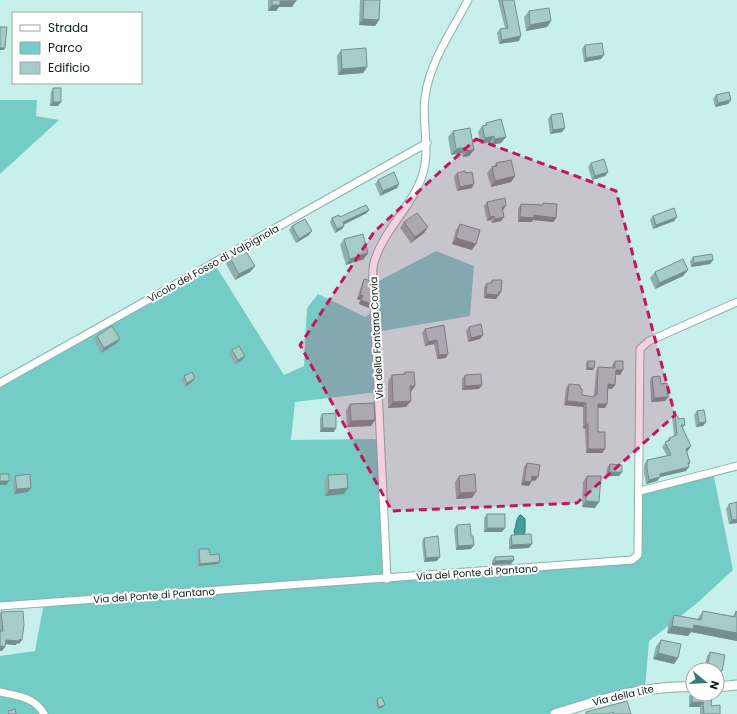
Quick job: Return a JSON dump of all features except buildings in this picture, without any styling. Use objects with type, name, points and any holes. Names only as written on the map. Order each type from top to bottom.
[{"type":"street","name":"Via della Fontana Corvia","points":[[387,579],[373,268],[380,246],[412,197],[421,179],[426,162],[424,104],[428,81],[440,52],[468,0]]},
{"type":"street","name":"Vicolo del Fosso di Valpignola","points":[[0,383],[426,144]]},
{"type":"street","name":"Via del Ponte di Pantano","points":[[0,606],[632,560],[638,553],[640,491],[640,349],[649,341],[737,302]]},
{"type":"street","points":[[640,491],[737,466]]},
{"type":"street","points":[[725,687],[737,685]]},
{"type":"street","name":"Via della Lite","points":[[554,714],[592,702],[640,690],[667,686],[685,686]]},
{"type":"street","points":[[0,692],[35,702],[44,714]]},
{"type":"highlighted area","points":[[476,139],[616,191],[675,415],[577,503],[392,511],[300,345],[374,232]]},
{"type":"green space","points":[[0,100],[37,100],[36,116],[59,120],[0,174]]},
{"type":"green space","points":[[436,251],[474,266],[470,316],[376,332],[378,392],[295,402],[291,440],[382,439],[388,579],[635,559],[640,491],[713,472],[733,570],[696,604],[649,641],[645,689],[555,714],[0,714],[0,656],[35,651],[44,603],[0,606],[0,383],[214,263],[284,375],[304,366],[307,308],[318,294],[365,317],[374,311],[373,284]]},
{"type":"shaded area","points":[[520,515],[525,519],[525,532],[523,536],[516,537],[514,531],[517,519]]}]
